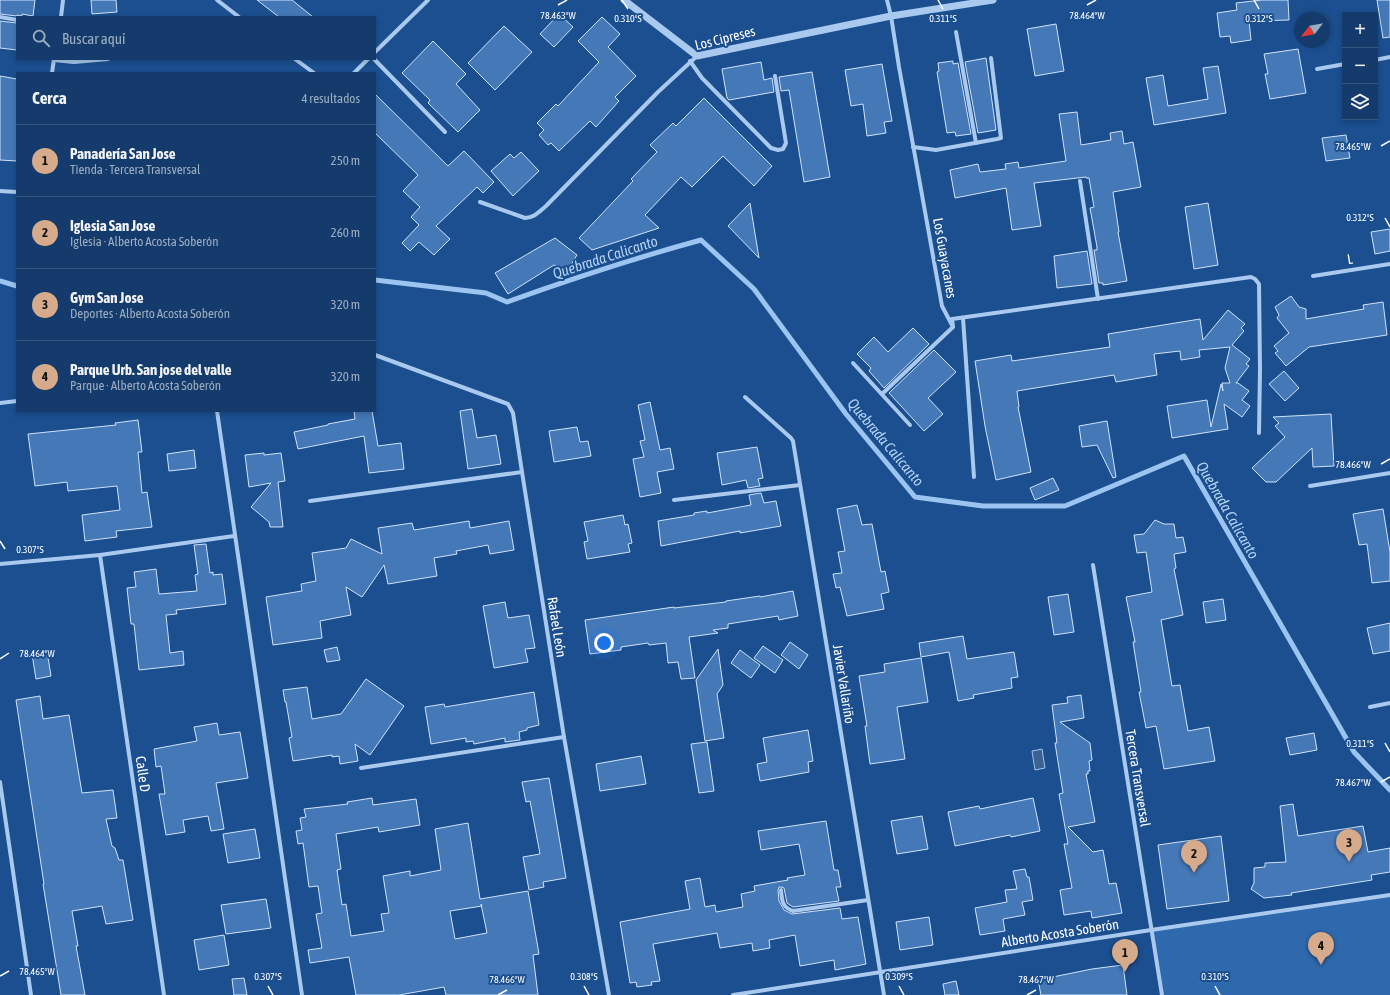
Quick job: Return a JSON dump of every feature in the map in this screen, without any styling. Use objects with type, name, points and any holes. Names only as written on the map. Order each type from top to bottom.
[{"type":"street","points":[[61,16],[63,0]]},
{"type":"street","points":[[217,0],[238,16]]},
{"type":"street","points":[[376,51],[428,0]]},
{"type":"street","points":[[624,0],[696,56]]},
{"type":"street","name":"Los Guayacanes","points":[[887,0],[942,306],[953,327]]},
{"type":"street","name":"Los Cipreses","points":[[480,202],[524,218],[530,218],[536,215],[658,92],[696,56],[891,16],[993,0]]},
{"type":"street","points":[[0,17],[16,20]]},
{"type":"street","points":[[956,32],[976,143]]},
{"type":"street","points":[[1378,59],[1390,57]]},
{"type":"street","points":[[913,147],[936,150],[997,140],[1001,138],[991,58]]},
{"type":"street","points":[[52,72],[54,60],[74,62],[97,60]]},
{"type":"street","points":[[296,60],[313,72]]},
{"type":"street","points":[[355,72],[367,60]]},
{"type":"street","points":[[375,60],[446,132]]},
{"type":"street","points":[[690,61],[702,78],[771,148],[778,150],[783,148],[786,143],[775,76]]},
{"type":"street","points":[[1317,69],[1342,65]]},
{"type":"street","points":[[1080,181],[1098,299]]},
{"type":"street","points":[[0,191],[16,192]]},
{"type":"street","name":"L","points":[[1313,276],[1390,264]]},
{"type":"street","points":[[974,477],[963,318],[1254,277],[1258,284],[1260,369],[1259,432]]},
{"type":"street","name":"Los Guayacanes","points":[[953,327],[952,319],[963,318]]},
{"type":"street","points":[[882,394],[953,327]]},
{"type":"street","name":"Rafael León","points":[[376,354],[508,404],[514,413],[564,737],[609,995]]},
{"type":"street","points":[[853,363],[910,425]]},
{"type":"street","name":"Javier Vallariño","points":[[745,397],[793,441],[884,995]]},
{"type":"street","points":[[0,403],[16,401]]},
{"type":"street","points":[[217,412],[302,995]]},
{"type":"street","points":[[310,501],[522,472]]},
{"type":"street","points":[[1310,486],[1390,473]]},
{"type":"street","points":[[674,500],[800,485]]},
{"type":"street","points":[[0,564],[100,555],[234,536]]},
{"type":"street","name":"Calle D","points":[[100,555],[164,995]]},
{"type":"street","name":"Tercera Transversal","points":[[1093,565],[1162,995]]},
{"type":"street","points":[[1370,707],[1390,703]]},
{"type":"street","points":[[361,768],[564,737]]},
{"type":"street","points":[[0,782],[31,995]]},
{"type":"street","points":[[780,890],[783,905],[787,909],[793,911],[868,900]]},
{"type":"street","name":"Alberto Acosta Soberón","points":[[733,995],[1151,930],[1390,896]]},
{"type":"shaded area","points":[[1042,749],[1045,768],[1035,770],[1032,751]]},
{"type":"shaded area","points":[[1390,895],[1390,995],[1162,995],[1151,930]]},
{"type":"building","points":[[0,0],[35,0],[33,16],[22,14],[22,16],[17,16],[0,14]]},
{"type":"building","points":[[91,0],[116,0],[117,12],[92,14]]},
{"type":"building","points":[[257,0],[292,0],[312,16],[278,16]]},
{"type":"building","points":[[1262,0],[1288,0],[1289,20],[1249,21],[1251,40],[1231,43],[1230,36],[1220,37],[1217,13],[1237,10],[1236,3]]},
{"type":"building","points":[[1377,0],[1390,0],[1390,37],[1383,38]]},
{"type":"building","points":[[559,14],[573,27],[554,47],[540,34]]},
{"type":"building","points":[[602,17],[620,34],[608,47],[636,76],[615,97],[619,101],[596,127],[590,121],[559,151],[551,143],[548,145],[539,135],[544,130],[537,123],[556,104],[558,106],[599,62],[578,41]]},
{"type":"building","points":[[0,21],[16,23],[16,50],[0,48]]},
{"type":"building","points":[[1056,24],[1064,71],[1035,76],[1027,29]]},
{"type":"building","points":[[504,26],[532,52],[495,90],[468,63]]},
{"type":"building","points":[[433,41],[466,74],[456,84],[480,110],[458,132],[428,103],[430,100],[402,73]]},
{"type":"building","points":[[1298,49],[1306,93],[1270,99],[1265,74],[1268,74],[1264,54]]},
{"type":"building","points":[[986,58],[996,130],[978,133],[965,62]]},
{"type":"building","points":[[953,61],[953,64],[958,63],[971,134],[956,136],[955,132],[947,133],[937,72],[939,71],[938,63]]},
{"type":"building","points":[[761,62],[764,80],[772,78],[774,92],[729,100],[727,98],[722,69]]},
{"type":"building","points":[[882,64],[892,121],[884,122],[886,133],[867,136],[863,104],[851,106],[845,70]]},
{"type":"building","points":[[1218,66],[1226,113],[1154,125],[1146,78],[1163,75],[1168,106],[1208,99],[1203,68]]},
{"type":"building","points":[[812,72],[830,177],[804,182],[789,90],[781,91],[779,77]]},
{"type":"building","points":[[0,76],[16,79],[16,161],[0,160]]},
{"type":"building","points":[[376,95],[448,166],[464,151],[494,182],[483,193],[477,187],[436,226],[450,239],[434,255],[419,242],[410,251],[402,243],[419,225],[411,217],[420,207],[403,191],[418,175],[376,134]]},
{"type":"building","points":[[704,98],[772,166],[754,186],[723,156],[692,187],[681,177],[645,215],[659,228],[592,250],[579,238],[633,181],[631,179],[657,152],[650,145],[673,123],[676,126]]},
{"type":"building","points":[[1077,112],[1081,145],[1111,140],[1110,133],[1122,131],[1124,144],[1133,142],[1141,187],[1113,192],[1118,232],[1127,281],[1103,285],[1103,283],[1099,283],[1094,250],[1097,250],[1097,247],[1090,208],[1094,207],[1089,178],[1086,177],[1034,183],[1041,226],[1012,230],[1006,188],[955,198],[950,170],[978,164],[980,172],[1006,169],[1005,164],[1018,162],[1019,168],[1066,161],[1059,114]]},
{"type":"building","points":[[1346,135],[1350,158],[1326,161],[1322,138]]},
{"type":"building","points":[[521,152],[539,171],[513,196],[491,171],[510,154],[514,158]]},
{"type":"building","points":[[750,203],[759,258],[728,226]]},
{"type":"building","points":[[1208,203],[1218,265],[1194,269],[1185,207]]},
{"type":"building","points":[[1390,229],[1390,251],[1375,254],[1371,232]]},
{"type":"building","points":[[555,238],[577,255],[568,270],[554,265],[508,294],[495,273]]},
{"type":"building","points":[[1087,251],[1092,284],[1057,288],[1054,256]]},
{"type":"building","points":[[1291,296],[1299,307],[1306,309],[1306,319],[1364,309],[1363,305],[1383,302],[1387,335],[1309,347],[1286,366],[1275,353],[1278,351],[1274,346],[1289,333],[1277,318],[1279,315],[1275,307]]},
{"type":"building","points":[[1228,310],[1245,324],[1241,328],[1244,331],[1232,345],[1250,359],[1246,364],[1249,366],[1236,383],[1249,391],[1242,400],[1250,406],[1242,417],[1224,404],[1228,429],[1172,438],[1167,406],[1207,400],[1211,427],[1221,384],[1223,391],[1222,383],[1230,383],[1225,368],[1230,347],[1199,350],[1200,357],[1181,360],[1180,351],[1154,354],[1157,375],[1116,382],[1114,375],[1017,391],[1018,407],[1031,472],[996,480],[985,426],[975,361],[1011,355],[1012,361],[1110,347],[1108,334],[1200,319],[1203,340]]},
{"type":"building","points":[[913,328],[929,344],[884,388],[869,371],[871,368],[857,354],[874,337],[888,352]]},
{"type":"building","points":[[934,350],[956,372],[928,398],[943,414],[924,431],[889,393]]},
{"type":"building","points":[[1284,371],[1299,388],[1285,401],[1269,384]]},
{"type":"building","points":[[650,402],[660,450],[670,448],[674,469],[657,472],[661,493],[640,497],[633,459],[644,457],[640,441],[645,440],[638,405]]},
{"type":"building","points":[[472,409],[477,438],[496,435],[501,464],[468,469],[460,411]]},
{"type":"building","points":[[354,412],[372,412],[378,446],[401,443],[404,469],[369,473],[364,436],[298,449],[294,432],[355,419]]},
{"type":"building","points":[[1331,414],[1334,466],[1313,467],[1312,448],[1276,482],[1266,482],[1252,468],[1285,437],[1275,426],[1279,423],[1273,417]]},
{"type":"building","points":[[138,420],[142,452],[138,452],[142,493],[147,492],[152,527],[116,531],[117,537],[85,541],[82,515],[120,510],[117,486],[68,491],[67,482],[35,486],[28,434],[116,425],[115,423]]},
{"type":"building","points":[[1107,421],[1116,477],[1113,478],[1097,445],[1082,447],[1079,426]]},
{"type":"building","points":[[577,427],[580,442],[588,441],[591,456],[554,462],[549,431]]},
{"type":"building","points":[[757,447],[763,478],[758,479],[760,486],[748,488],[746,480],[722,485],[717,453]]},
{"type":"building","points":[[194,450],[196,468],[169,471],[167,454]]},
{"type":"building","points":[[264,453],[264,455],[281,453],[285,481],[278,482],[283,527],[270,527],[269,522],[251,507],[271,483],[249,487],[245,455]]},
{"type":"building","points":[[1053,478],[1059,490],[1035,500],[1030,488]]},
{"type":"building","points":[[761,493],[764,503],[776,501],[781,526],[740,533],[740,531],[661,546],[658,521],[694,515],[694,513],[707,511],[707,513],[751,505],[749,495]]},
{"type":"building","points":[[857,505],[862,525],[872,524],[881,572],[885,571],[889,592],[881,594],[884,609],[847,616],[840,587],[836,588],[833,574],[842,573],[838,552],[845,551],[837,509]]},
{"type":"building","points":[[1383,509],[1390,552],[1390,581],[1372,583],[1367,544],[1359,545],[1353,514]]},
{"type":"building","points":[[623,515],[625,525],[628,524],[632,543],[628,544],[630,552],[587,559],[584,542],[588,541],[584,522]]},
{"type":"building","points":[[1155,520],[1164,524],[1174,524],[1176,538],[1183,537],[1186,552],[1174,554],[1176,568],[1174,569],[1183,615],[1161,620],[1172,686],[1180,685],[1188,731],[1209,727],[1215,761],[1164,769],[1156,726],[1146,728],[1139,692],[1141,692],[1133,642],[1135,642],[1126,597],[1152,592],[1146,552],[1137,553],[1134,535],[1144,534]]},
{"type":"building","points":[[469,521],[470,528],[509,521],[514,550],[490,554],[488,545],[456,551],[457,554],[434,558],[437,576],[388,584],[384,565],[362,597],[346,587],[351,615],[320,621],[322,638],[273,645],[266,597],[302,591],[301,584],[316,581],[312,553],[346,548],[351,539],[382,554],[378,528],[412,523],[414,530]]},
{"type":"building","points":[[206,544],[210,573],[213,572],[213,575],[222,574],[226,604],[176,610],[177,614],[166,615],[170,653],[183,651],[184,665],[139,670],[134,624],[131,624],[127,588],[136,587],[134,572],[156,569],[159,594],[197,591],[195,575],[198,574],[194,545]]},
{"type":"building","points":[[793,591],[798,616],[779,620],[778,616],[728,624],[728,628],[713,630],[718,633],[689,637],[695,678],[681,679],[678,662],[668,663],[666,643],[649,645],[648,643],[621,647],[621,650],[590,654],[585,620],[674,607],[726,602]]},
{"type":"building","points":[[1068,594],[1074,632],[1054,635],[1048,597]]},
{"type":"building","points":[[1223,599],[1226,620],[1206,623],[1203,602]]},
{"type":"building","points":[[505,602],[508,618],[529,615],[535,648],[525,649],[528,662],[494,668],[483,606]]},
{"type":"building","points":[[1390,623],[1390,651],[1373,654],[1367,628]]},
{"type":"building","points":[[963,636],[967,659],[1014,652],[1018,677],[1011,678],[1012,688],[973,695],[974,698],[958,701],[949,652],[921,657],[919,643]]},
{"type":"building","points":[[790,642],[808,655],[799,669],[781,655]]},
{"type":"building","points":[[763,646],[783,660],[775,673],[754,658]]},
{"type":"building","points":[[337,647],[340,660],[327,662],[324,650]]},
{"type":"building","points":[[718,649],[723,685],[717,694],[724,738],[705,741],[696,680]]},
{"type":"building","points":[[740,650],[760,665],[751,678],[731,663]]},
{"type":"building","points":[[47,651],[51,676],[36,679],[32,654]]},
{"type":"building","points":[[921,658],[928,702],[897,707],[905,759],[870,764],[865,726],[867,726],[859,676],[885,672],[884,664]]},
{"type":"building","points":[[366,679],[404,706],[370,755],[355,744],[358,761],[340,764],[339,756],[332,757],[332,755],[293,761],[289,738],[292,737],[283,690],[307,687],[312,719],[341,714]]},
{"type":"building","points":[[534,692],[539,725],[519,732],[520,740],[505,742],[505,738],[474,744],[473,741],[466,742],[466,738],[431,744],[425,707],[444,704],[445,707]]},
{"type":"building","points":[[1081,695],[1084,718],[1060,722],[1090,743],[1092,760],[1089,761],[1090,771],[1086,774],[1095,822],[1068,827],[1093,852],[1103,850],[1109,884],[1116,883],[1122,913],[1092,918],[1091,911],[1064,915],[1060,890],[1072,888],[1064,844],[1068,844],[1059,794],[1063,793],[1055,743],[1057,743],[1052,705],[1068,703],[1067,697]]},
{"type":"building","points":[[40,696],[43,719],[69,715],[82,793],[113,790],[117,818],[106,819],[112,846],[115,848],[119,860],[123,860],[133,920],[106,924],[102,906],[72,911],[78,946],[76,946],[85,995],[61,995],[43,884],[16,700]]},
{"type":"building","points":[[217,723],[219,735],[240,732],[248,778],[216,783],[224,829],[211,831],[208,816],[183,820],[185,832],[166,835],[159,794],[165,794],[161,766],[156,767],[154,749],[197,741],[194,727]]},
{"type":"building","points":[[808,730],[813,761],[808,762],[809,772],[760,781],[757,764],[767,762],[763,738]]},
{"type":"building","points":[[1314,733],[1317,750],[1290,755],[1286,738]]},
{"type":"building","points":[[707,742],[714,791],[699,793],[691,744]]},
{"type":"building","points":[[641,756],[646,784],[600,791],[596,764]]},
{"type":"building","points":[[549,778],[566,878],[543,882],[544,887],[529,890],[523,857],[540,854],[530,801],[526,802],[522,782]]},
{"type":"building","points":[[372,798],[373,805],[416,799],[420,825],[379,832],[378,827],[336,834],[341,869],[337,870],[342,905],[346,904],[351,936],[384,931],[381,914],[389,913],[383,876],[410,871],[410,876],[441,870],[435,829],[468,823],[480,899],[528,891],[539,954],[533,955],[538,995],[446,995],[444,987],[399,995],[356,995],[349,957],[310,963],[308,950],[322,948],[316,914],[322,913],[318,886],[309,887],[303,843],[298,844],[296,831],[302,830],[300,818],[306,817],[304,809],[348,804],[347,802]],"holes":[[[481,906],[487,933],[455,939],[450,911]]]},
{"type":"building","points":[[1033,798],[1040,831],[1011,837],[1010,835],[955,846],[948,812],[979,806],[980,809]]},
{"type":"building","points":[[1293,804],[1298,836],[1363,826],[1368,852],[1390,848],[1390,872],[1371,875],[1372,880],[1291,893],[1292,895],[1264,898],[1251,889],[1254,883],[1254,868],[1265,867],[1265,863],[1286,862],[1280,806]]},
{"type":"building","points":[[922,816],[928,849],[897,854],[891,821]]},
{"type":"building","points":[[826,821],[834,870],[838,870],[841,887],[836,887],[839,901],[793,907],[787,903],[784,888],[779,887],[779,901],[784,910],[792,914],[840,908],[842,919],[858,917],[866,964],[835,970],[834,960],[800,966],[795,935],[769,940],[770,948],[753,951],[752,943],[720,948],[717,933],[653,944],[660,981],[651,982],[652,985],[637,987],[636,982],[630,983],[620,922],[690,909],[685,881],[700,878],[705,907],[715,905],[716,912],[743,907],[741,894],[755,891],[754,886],[788,880],[787,878],[805,875],[799,844],[761,850],[758,831]]},
{"type":"building","points":[[255,829],[260,858],[228,863],[223,834]]},
{"type":"building","points":[[1221,836],[1229,901],[1167,909],[1158,845]]},
{"type":"building","points":[[1025,869],[1027,877],[1029,877],[1033,900],[1022,902],[1025,915],[1003,919],[1005,931],[980,935],[975,908],[1007,902],[1005,890],[1017,889],[1013,871]]},
{"type":"building","points":[[266,899],[271,928],[226,934],[221,905]]},
{"type":"building","points":[[929,917],[933,945],[900,950],[896,922]]},
{"type":"building","points":[[224,935],[229,965],[199,970],[194,940]]},
{"type":"building","points":[[1123,965],[1127,995],[1041,995],[1038,980],[1092,969]]},
{"type":"building","points":[[244,978],[247,995],[234,995],[232,979]]},
{"type":"building","points":[[956,981],[959,995],[945,995],[943,984]]},
{"type":"waterway","name":"Quebrada Calicanto","points":[[376,280],[486,293],[507,302],[603,269],[701,240],[754,289],[846,414],[915,497],[983,506],[1065,506],[1184,456],[1354,752],[1390,790]]},
{"type":"waterway","name":"Quebrada Calicanto","points":[[0,281],[16,286]]},
{"type":"place","name":"Gym San Jose","points":[[1349,862]]},
{"type":"place","name":"Iglesia San Jose","points":[[1194,873]]},
{"type":"place","name":"Parque Urb. San jose del valle","points":[[1321,965]]},
{"type":"place","name":"Panadería San Jose","points":[[1125,972]]}]
